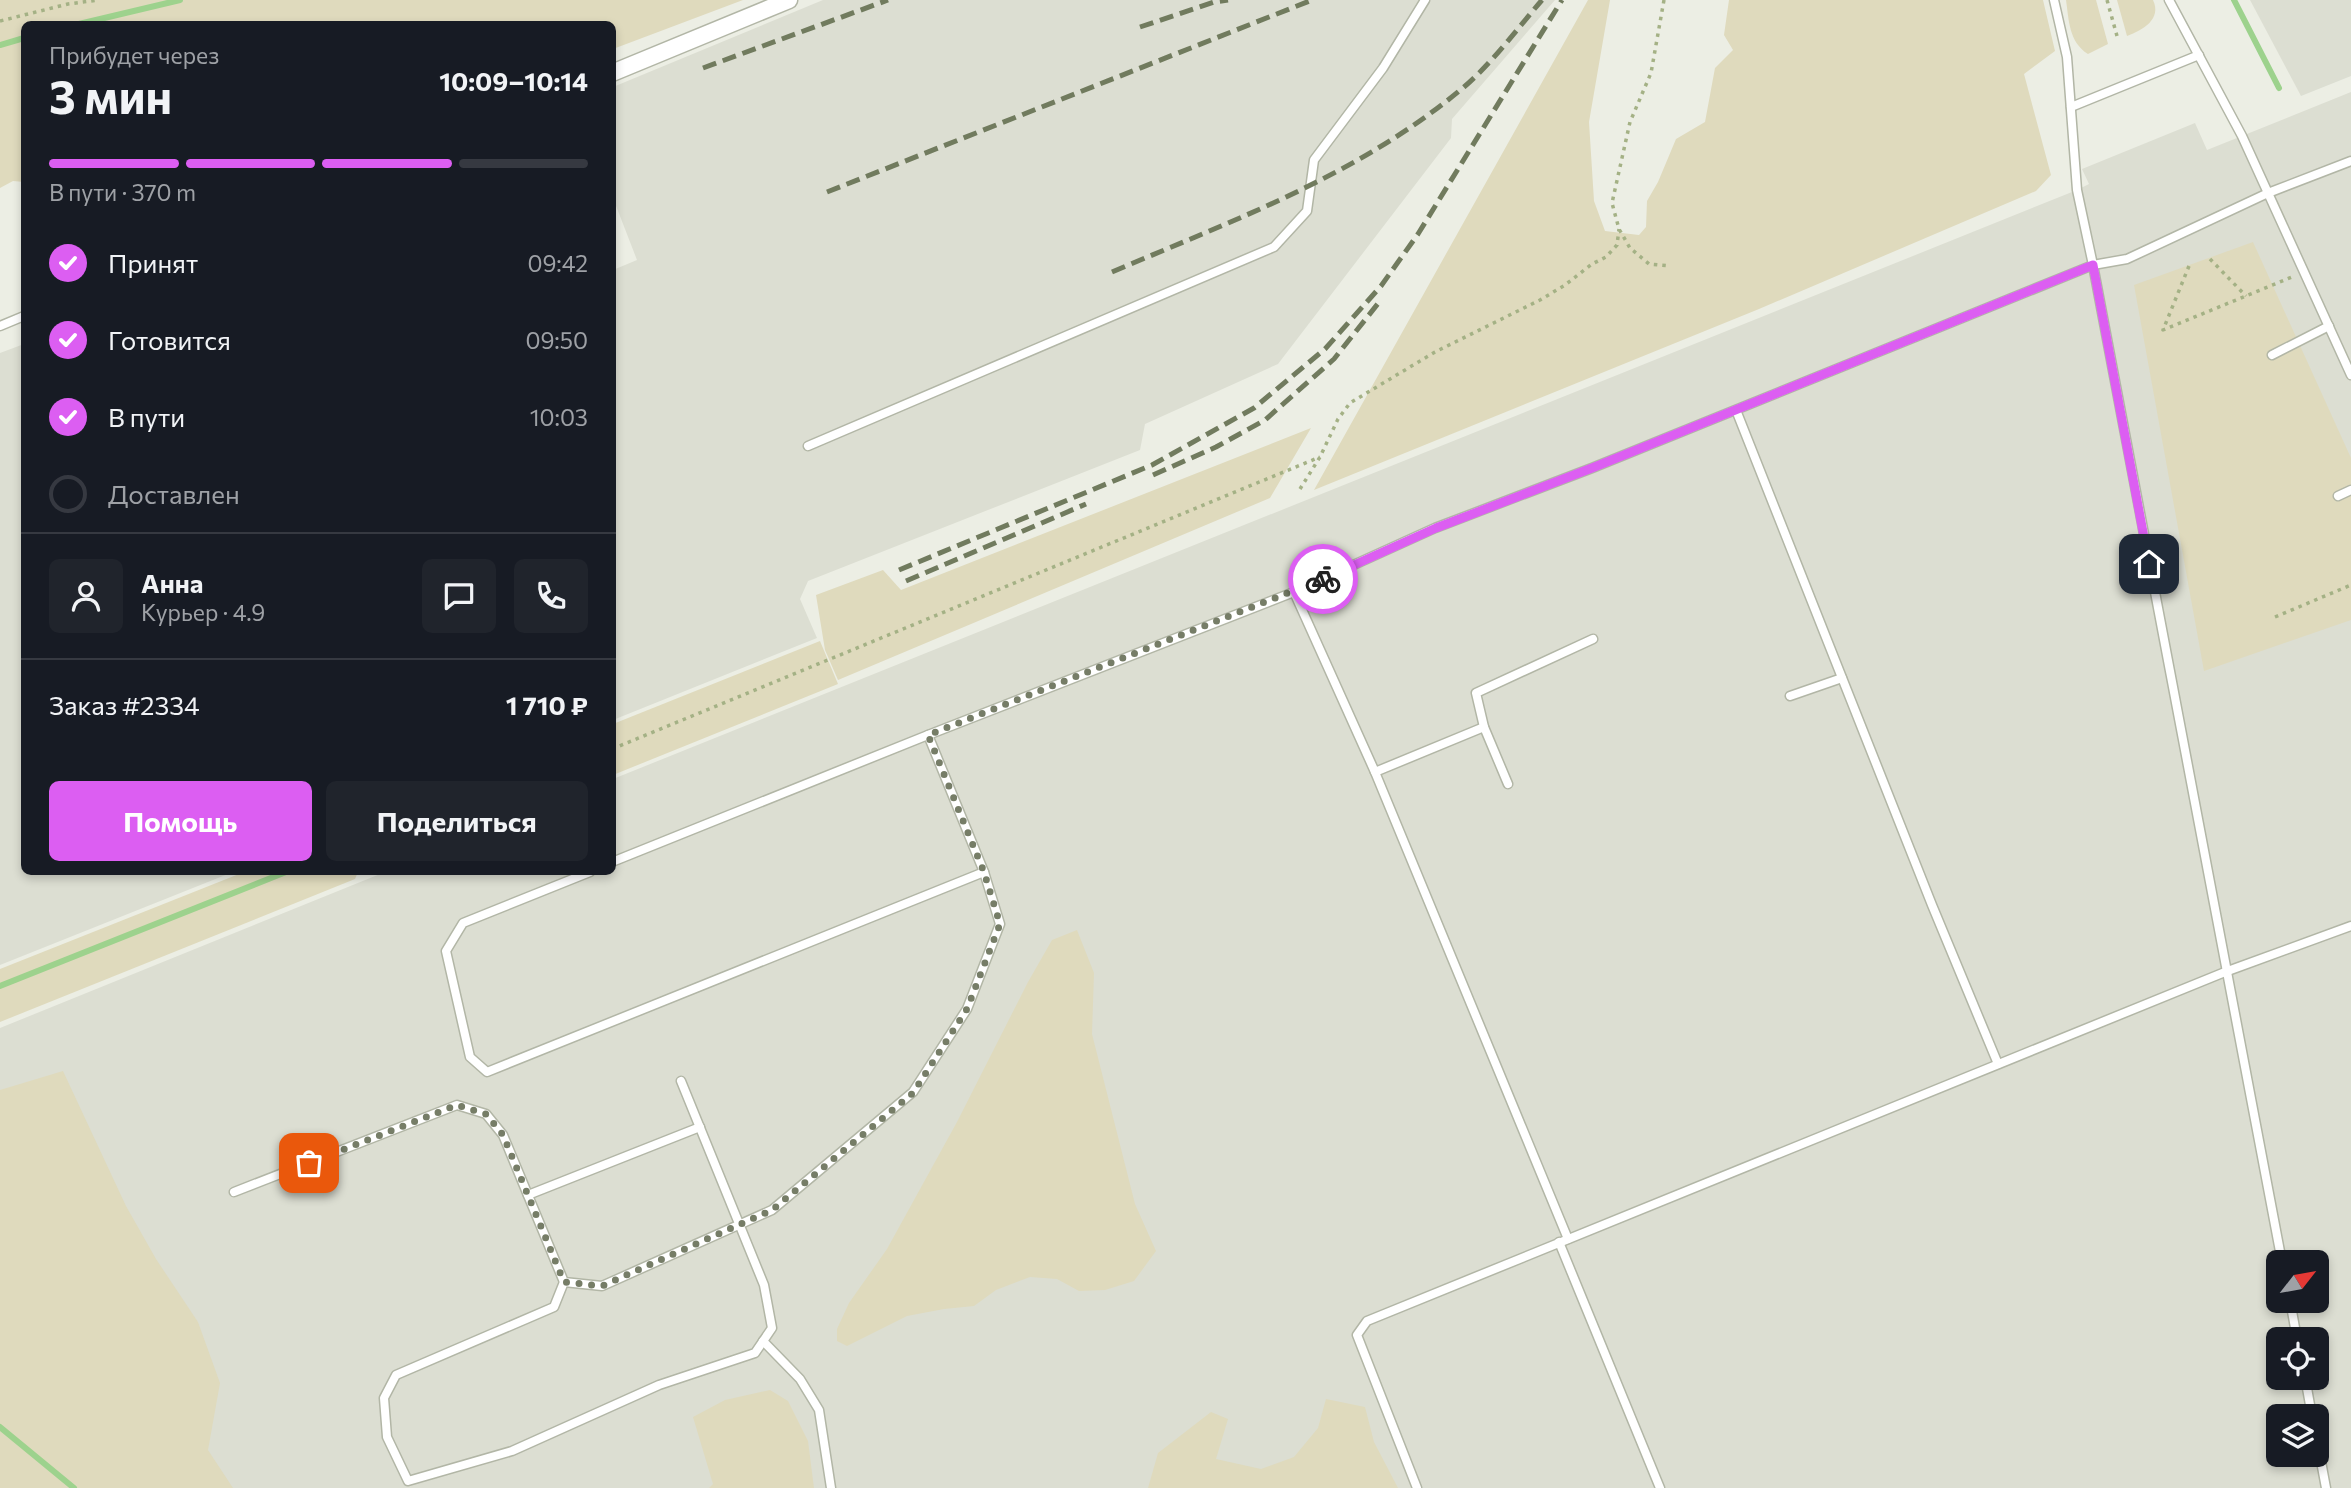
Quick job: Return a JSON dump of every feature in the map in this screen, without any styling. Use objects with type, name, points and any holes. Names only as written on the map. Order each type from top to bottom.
[{"type":"street","points":[[616,71],[789,0]]},
{"type":"lane","points":[[808,446],[1274,247],[1307,211],[1314,160],[1383,68],[1425,0]]},
{"type":"lane","points":[[2054,0],[2067,57],[2077,190],[2280,1250]]},
{"type":"lane","points":[[2169,0],[2236,125],[2351,375]]},
{"type":"lane","points":[[2071,107],[2199,55]]},
{"type":"lane","points":[[616,861],[928,735],[1294,592],[1436,528],[2093,265],[2127,259],[2268,193],[2351,161]]},
{"type":"lane","points":[[0,326],[21,317]]},
{"type":"lane","points":[[2272,355],[2329,326]]},
{"type":"lane","points":[[1736,410],[1932,905],[1998,1064]]},
{"type":"lane","points":[[2338,496],[2351,490]]},
{"type":"lane","points":[[1294,592],[1375,772],[1568,1239]]},
{"type":"lane","points":[[1508,784],[1484,727],[1476,693],[1593,639]]},
{"type":"lane","points":[[1790,695],[1842,678]]},
{"type":"lane","points":[[1375,772],[1484,727]]},
{"type":"lane","points":[[564,1282],[602,1286],[772,1210],[913,1093],[967,1009],[1000,924],[984,872],[928,735]]},
{"type":"lane","points":[[583,875],[463,923],[446,951],[470,1057],[487,1072],[984,872]]},
{"type":"lane","points":[[1417,1488],[1357,1335],[1367,1321],[2225,971],[2351,926]]},
{"type":"lane","points":[[234,1192],[457,1105],[486,1114],[503,1135],[564,1282],[554,1307],[396,1375],[384,1398],[387,1437],[408,1481],[512,1451],[659,1385],[755,1353],[772,1328],[764,1285],[681,1080]]},
{"type":"lane","points":[[528,1195],[700,1127]]},
{"type":"lane","points":[[1559,1242],[1660,1488]]},
{"type":"lane","points":[[763,1341],[800,1379],[819,1410],[831,1488]]},
{"type":"lane","points":[[2322,1467],[2326,1488]]},
{"type":"path","points":[[0,21],[68,4],[98,0]]},
{"type":"path","points":[[1664,0],[1651,73],[1630,122],[1612,203],[1619,229],[1630,248],[1648,264],[1670,267]]},
{"type":"path","points":[[2106,0],[2117,36]]},
{"type":"path","points":[[1300,489],[1321,457],[1338,419],[1350,403],[1435,352],[1565,285],[1592,264],[1606,257],[1616,245],[1619,229]]},
{"type":"path","points":[[2210,259],[2246,296]]},
{"type":"path","points":[[2189,266],[2163,330],[2304,272]]},
{"type":"path","points":[[616,747],[1321,457]]},
{"type":"path","points":[[2275,617],[2351,585]]},
{"type":"shaded area","points":[[0,0],[743,0],[616,48],[616,21],[21,21],[21,182],[13,181],[0,188]]},
{"type":"shaded area","points":[[823,0],[1555,0],[1452,119],[1451,138],[1278,364],[1145,424],[1140,450],[808,581],[800,599],[817,638],[616,719],[616,269],[637,260],[616,206],[616,86]]},
{"type":"shaded area","points":[[1588,0],[1610,0],[1589,122],[1594,201],[1605,231],[1639,235],[1646,227],[1647,201],[1676,139],[1705,122],[1715,68],[1733,50],[1724,35],[1729,0],[2043,0],[2055,51],[2024,74],[2051,175],[2036,191],[1759,309],[1314,490]]},
{"type":"shaded area","points":[[2066,0],[2096,0],[2108,44],[2088,54],[2082,49],[2073,37]]},
{"type":"shaded area","points":[[2117,0],[2153,0],[2153,18],[2145,27],[2127,36]]},
{"type":"shaded area","points":[[2250,0],[2351,0],[2351,76],[2301,96]]},
{"type":"shaded area","points":[[2351,92],[2351,1488],[0,1488],[0,1028],[378,875],[616,875],[616,778],[2077,190],[2089,184],[2082,169],[2195,123],[2207,150]]},
{"type":"shaded area","points":[[2253,242],[2351,458],[2351,620],[2204,671],[2134,285]]},
{"type":"shaded area","points":[[21,345],[21,875],[225,875],[0,965],[0,353]]},
{"type":"shaded area","points":[[1311,428],[1270,498],[838,680],[825,650],[816,595],[883,570],[901,590]]},
{"type":"shaded area","points":[[820,641],[838,684],[616,774],[616,723]]},
{"type":"shaded area","points":[[236,875],[357,875],[355,879],[0,1022],[0,969]]},
{"type":"shaded area","points":[[1077,930],[1094,973],[1092,1034],[1135,1204],[1156,1251],[1134,1281],[1105,1290],[1079,1291],[1057,1279],[1030,1277],[996,1290],[974,1306],[907,1316],[847,1346],[837,1341],[837,1329],[849,1303],[887,1249],[1052,940]]},
{"type":"shaded area","points":[[63,1071],[126,1206],[156,1259],[198,1322],[220,1383],[208,1450],[233,1488],[0,1488],[0,1090]]},
{"type":"shaded area","points":[[770,1390],[788,1401],[808,1441],[814,1488],[709,1488],[713,1484],[693,1417],[725,1400]]},
{"type":"shaded area","points":[[1326,1399],[1365,1407],[1374,1442],[1398,1488],[1148,1488],[1158,1453],[1211,1412],[1228,1419],[1216,1459],[1261,1469],[1294,1457],[1318,1428]]},
{"type":"waterway","points":[[92,21],[180,0]]},
{"type":"waterway","points":[[2234,0],[2279,88]]},
{"type":"waterway","points":[[0,45],[21,39]]},
{"type":"waterway","points":[[0,986],[278,875]]},
{"type":"waterway","points":[[0,1427],[74,1488]]},
{"type":"railway","points":[[703,68],[888,0]]},
{"type":"railway","points":[[1140,27],[1214,2],[1228,0]]},
{"type":"railway","points":[[827,192],[1312,0]]},
{"type":"railway","points":[[1112,272],[1295,193],[1382,146],[1424,118],[1475,77],[1542,0]]},
{"type":"railway","points":[[899,570],[1152,465],[1254,408],[1325,349],[1381,286],[1418,234],[1562,0]]},
{"type":"railway","points":[[1153,475],[1216,447],[1265,420],[1334,359],[1380,301]]},
{"type":"railway","points":[[906,581],[1086,504]]},
{"type":"way so far","points":[[309,1163],[457,1105],[486,1114],[503,1135],[564,1282],[602,1286],[772,1210],[913,1093],[967,1009],[1000,924],[984,872],[928,735],[1323,579]]},
{"type":"route","points":[[1323,579],[1436,528],[1592,468],[2093,265],[2149,564]]}]
